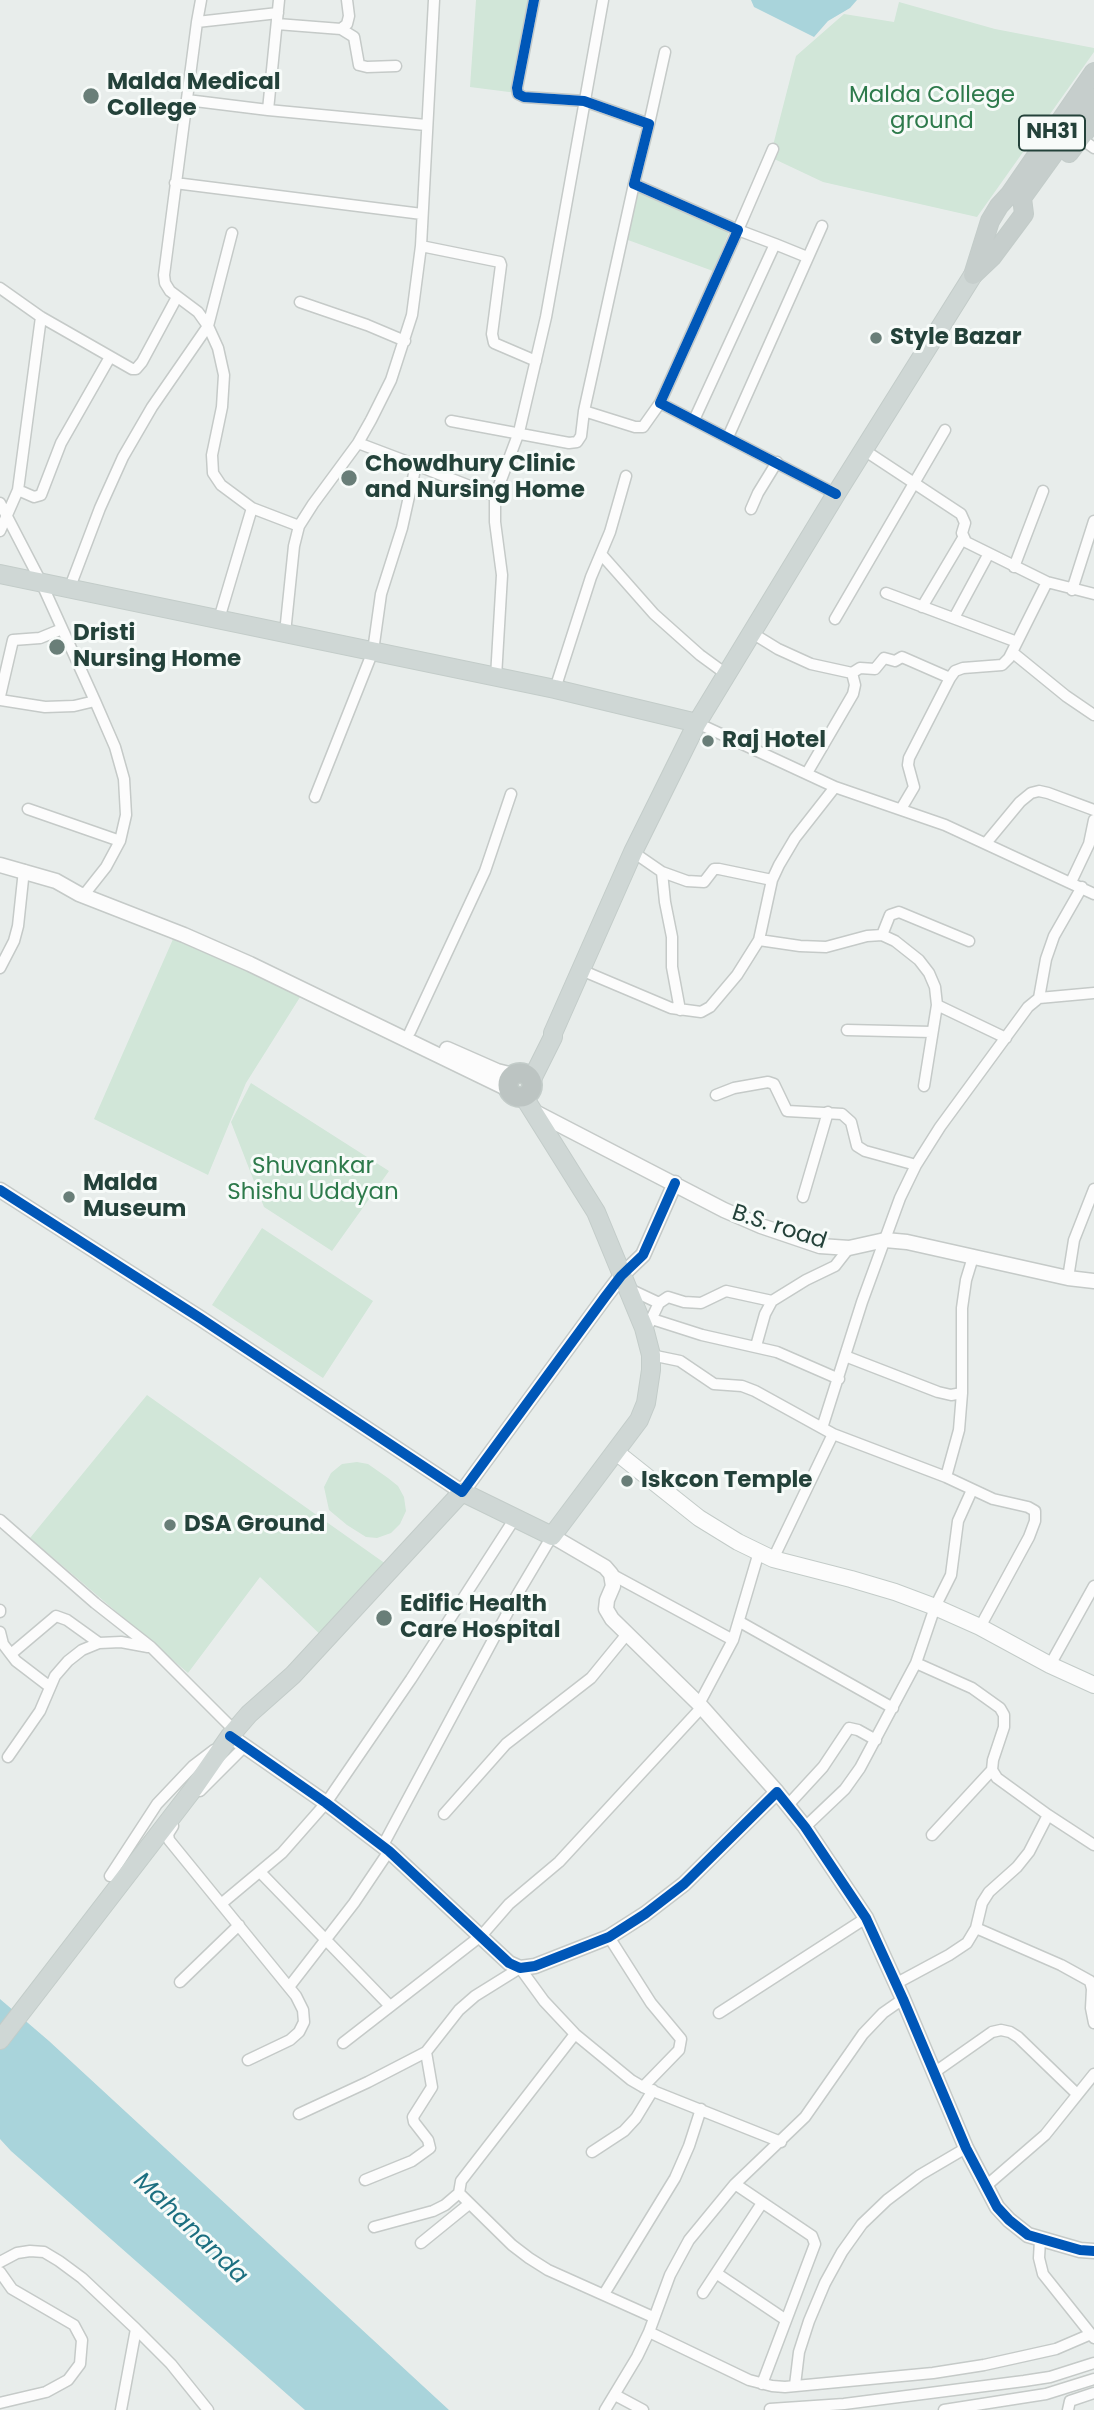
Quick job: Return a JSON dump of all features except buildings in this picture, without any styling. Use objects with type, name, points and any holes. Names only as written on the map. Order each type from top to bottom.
[{"type":"highway","name":"NH31","points":[[973,275],[992,257],[1005,238],[1019,202],[1094,72]]},
{"type":"highway","name":"NH31","points":[[973,275],[990,221],[1019,202],[1094,98]]},
{"type":"highway","points":[[1019,202],[1087,143],[1094,120]]},
{"type":"highway","points":[[990,221],[995,233],[1005,238]]},
{"type":"main road","points":[[0,2040],[234,1739],[462,1492],[552,1536],[639,1420],[646,1403],[651,1355],[648,1324],[624,1281],[603,1233],[522,1091],[550,1033],[553,1032],[633,852],[697,723],[973,275]]},
{"type":"main road","points":[[0,574],[555,689],[697,723]]},
{"type":"main road","points":[[616,1452],[699,1518],[766,1556],[884,1588],[935,1607],[1094,1685]]},
{"type":"street","points":[[201,0],[175,183],[165,284],[177,297],[198,312],[218,348],[224,374],[222,407],[212,455],[213,473],[221,485],[252,508],[299,527]]},
{"type":"street","points":[[268,110],[279,0]]},
{"type":"street","points":[[341,29],[347,24],[349,16],[347,0]]},
{"type":"street","points":[[285,633],[294,546],[299,527],[313,503],[358,443],[391,380],[412,315],[421,246],[434,0]]},
{"type":"street","points":[[534,0],[518,94],[524,97],[584,101],[649,124]]},
{"type":"street","points":[[496,677],[502,575],[495,522],[495,496],[519,432],[536,361],[562,237],[603,0]]},
{"type":"street","points":[[197,22],[277,19],[341,29],[354,37],[359,65],[396,66]]},
{"type":"street","points":[[451,421],[569,443],[577,442],[581,436],[584,411],[665,52]]},
{"type":"street","points":[[187,100],[426,125]]},
{"type":"street","points":[[584,411],[643,427],[660,403],[773,149]]},
{"type":"street","points":[[175,183],[422,214]]},
{"type":"street","points":[[634,184],[807,257]]},
{"type":"street","points":[[728,437],[822,226]]},
{"type":"street","points":[[70,587],[123,457],[152,407],[208,326],[232,233]]},
{"type":"street","points":[[694,420],[775,243]]},
{"type":"street","points":[[421,246],[500,262],[492,334],[494,344],[536,361]]},
{"type":"street","points":[[0,288],[41,317],[132,369],[139,366],[177,297]]},
{"type":"street","points":[[300,302],[405,341]]},
{"type":"street","points":[[0,531],[18,490],[41,317]]},
{"type":"street","points":[[18,490],[34,497],[41,495],[61,443],[110,357]]},
{"type":"street","points":[[660,403],[836,494]]},
{"type":"street","points":[[835,619],[945,430]]},
{"type":"street","points":[[358,443],[495,496]]},
{"type":"street","points":[[864,450],[961,514],[965,523],[963,538],[922,607]]},
{"type":"street","points":[[751,509],[777,463]]},
{"type":"street","points":[[314,797],[373,651],[381,594],[402,528],[416,465]]},
{"type":"street","points":[[555,689],[578,613],[610,532],[626,477]]},
{"type":"street","points":[[1014,567],[1043,491]]},
{"type":"street","points":[[0,503],[41,582],[95,701],[115,747],[124,779],[126,815],[120,841],[106,867],[80,890]]},
{"type":"street","points":[[219,619],[252,508]]},
{"type":"street","points":[[1072,590],[1094,521]]},
{"type":"street","points":[[963,538],[988,555],[1047,582],[1094,594]]},
{"type":"street","points":[[601,554],[654,614],[726,674]]},
{"type":"street","points":[[954,618],[988,555]]},
{"type":"street","points":[[901,809],[914,787],[908,765],[909,758],[950,678],[955,671],[963,668],[1002,665],[1015,647],[1047,582]]},
{"type":"street","points":[[886,593],[954,618],[1015,647],[1066,696],[1094,715]]},
{"type":"street","points":[[62,629],[40,638],[13,640],[0,698],[45,707],[74,706],[95,701]]},
{"type":"street","points":[[752,633],[811,664],[852,673],[860,668],[875,669],[884,658],[895,661],[902,657],[950,678]]},
{"type":"street","points":[[807,773],[853,694],[855,685],[852,673]]},
{"type":"street","points":[[697,723],[835,787],[901,809],[986,843],[1094,894]]},
{"type":"street","points":[[581,970],[680,1010],[701,1012],[710,1007],[737,975],[759,940],[772,880],[795,838],[835,787]]},
{"type":"street","points":[[986,843],[1020,802],[1031,793],[1048,793],[1094,810]]},
{"type":"street","points":[[410,1032],[485,871],[510,794]]},
{"type":"street","points":[[28,809],[120,841]]},
{"type":"street","points":[[822,1428],[885,1240],[916,1165],[940,1126],[1028,1007],[1038,998],[1046,959],[1077,884],[1094,820]]},
{"type":"street","points":[[633,852],[662,872],[687,881],[704,882],[714,869],[772,880]]},
{"type":"street","points":[[0,865],[24,870],[136,906],[187,928],[497,1071],[522,1091]]},
{"type":"street","points":[[0,968],[14,941],[18,926],[24,870]]},
{"type":"street","points":[[662,872],[672,937],[672,967],[680,1010]]},
{"type":"street","points":[[80,890],[79,894],[250,964],[522,1091]]},
{"type":"street","points":[[882,935],[890,915],[900,912],[969,941]]},
{"type":"street","points":[[759,940],[826,947],[867,936],[882,935],[895,941],[919,960],[935,987],[937,1005],[924,1086]]},
{"type":"street","points":[[1038,998],[1094,993]]},
{"type":"street","points":[[937,1005],[1006,1038]]},
{"type":"street","points":[[847,1030],[932,1032]]},
{"type":"street","points":[[716,1095],[734,1088],[768,1082],[774,1084],[787,1111],[828,1112],[848,1117],[858,1146],[866,1151],[916,1165]]},
{"type":"street","name":"B.S. road","points":[[522,1091],[675,1183],[724,1210],[761,1226],[820,1245],[849,1248],[885,1240],[907,1242],[1068,1278],[1094,1281]]},
{"type":"street","points":[[803,1197],[828,1112]]},
{"type":"street","points":[[0,1191],[198,1316],[462,1492],[643,1255],[675,1183]]},
{"type":"street","points":[[1068,1278],[1074,1240],[1094,1189]]},
{"type":"street","points":[[756,1346],[765,1314],[772,1301],[835,1266],[849,1248]]},
{"type":"street","points":[[946,1477],[959,1430],[962,1308],[973,1257]]},
{"type":"street","points":[[624,1281],[659,1303]]},
{"type":"street","points":[[772,1301],[726,1291],[701,1303],[668,1297],[659,1303],[648,1324],[756,1346],[839,1378]]},
{"type":"street","points":[[651,1355],[680,1361],[714,1384],[742,1386],[755,1391],[833,1434],[946,1477],[993,1499],[1035,1511],[1035,1521],[1029,1536],[980,1627]]},
{"type":"street","points":[[845,1356],[938,1392],[951,1395],[962,1393]]},
{"type":"street","points":[[343,2043],[482,1935],[509,1904],[559,1862],[700,1706],[733,1640],[766,1556],[805,1496],[833,1434]]},
{"type":"street","points":[[805,1827],[845,1789],[876,1740],[916,1663],[935,1607],[951,1574],[958,1521],[972,1490]]},
{"type":"street","points":[[221,1903],[282,1853],[326,1803],[515,1518]]},
{"type":"street","points":[[0,1520],[150,1647],[234,1739],[386,1849],[482,1935],[509,1963],[520,1968],[544,2001],[575,2034],[609,2064],[648,2089],[781,2142]]},
{"type":"street","points":[[289,1987],[325,1941],[386,1849],[517,1595],[552,1536],[605,1567],[611,1574],[733,1640]]},
{"type":"street","points":[[611,1574],[613,1586],[606,1609],[612,1619],[700,1706],[777,1791],[805,1827],[866,1918],[897,1983],[966,2148],[997,2207],[1028,2235],[1080,2250],[1094,2251]]},
{"type":"street","points":[[1050,1665],[1094,1586]]},
{"type":"street","points":[[11,1654],[56,1616],[67,1620],[99,1643]]},
{"type":"street","points":[[740,1622],[892,1708]]},
{"type":"street","points":[[0,1632],[2,1645],[29,1673],[50,1687]]},
{"type":"street","points":[[444,1814],[506,1744],[591,1678],[627,1634]]},
{"type":"street","points":[[8,1757],[40,1710],[50,1687],[68,1661],[82,1650],[99,1643],[121,1642],[150,1647]]},
{"type":"street","points":[[916,1663],[972,1688],[1000,1707],[1004,1715],[1004,1727],[992,1770],[932,1835]]},
{"type":"street","points":[[788,1805],[822,1767],[849,1728],[876,1740]]},
{"type":"street","points":[[110,1876],[157,1804],[192,1766],[234,1739]]},
{"type":"street","points":[[234,1739],[168,1834],[169,1840],[289,1987],[303,2010],[304,2022],[299,2032],[290,2040],[248,2060]]},
{"type":"street","points":[[992,1770],[997,1777],[1048,1815],[1094,1845]]},
{"type":"street","points":[[299,2114],[426,2052],[458,2010],[520,1968],[535,1966],[609,1937],[645,1914],[684,1884],[777,1791]]},
{"type":"street","points":[[897,1983],[967,1943],[976,1928],[982,1903],[989,1892],[1017,1867],[1029,1852],[1048,1815]]},
{"type":"street","points":[[260,1872],[390,2006]]},
{"type":"street","points":[[719,2013],[866,1918]]},
{"type":"street","points":[[180,1982],[239,1925]]},
{"type":"street","points":[[976,1928],[1072,1970],[1090,1981],[1093,1989],[1091,2008],[1094,2023]]},
{"type":"street","points":[[592,2152],[624,2131],[636,2118],[648,2089],[679,2050],[681,2039],[645,1994],[609,1937]]},
{"type":"street","points":[[606,2410],[649,2332],[670,2275],[690,2240],[736,2184],[805,2117],[863,2034],[883,2013],[903,1999]]},
{"type":"street","points":[[935,2072],[992,2032],[1001,2030],[1018,2037],[1077,2094]]},
{"type":"street","points":[[374,2228],[433,2211],[459,2193],[461,2181],[575,2034]]},
{"type":"street","points":[[365,2180],[412,2161],[430,2148],[413,2117],[432,2088],[426,2052]]},
{"type":"street","points":[[986,2186],[1045,2135],[1094,2074]]},
{"type":"street","points":[[604,2294],[675,2178],[689,2147],[701,2109]]},
{"type":"street","points":[[795,2385],[799,2352],[809,2321],[825,2283],[862,2224],[887,2200],[920,2175],[966,2148]]},
{"type":"street","points":[[736,2184],[812,2236],[815,2244],[786,2320],[767,2385],[770,2410],[858,2403],[1024,2381],[1050,2377],[1094,2363]]},
{"type":"street","points":[[459,2193],[528,2259],[653,2317]]},
{"type":"street","points":[[703,2293],[762,2203]]},
{"type":"street","points":[[421,2243],[469,2204]]},
{"type":"street","points":[[649,2332],[716,2365],[767,2385],[920,2374],[985,2365],[1056,2349],[1092,2336],[1043,2274],[1039,2258],[1040,2240]]},
{"type":"street","points":[[0,2262],[16,2253],[30,2250],[44,2252],[82,2278],[171,2364],[208,2410]]},
{"type":"street","points":[[0,2272],[12,2289],[74,2325],[82,2340],[80,2364],[68,2380],[46,2392],[0,2403]]},
{"type":"street","points":[[716,2273],[786,2320]]},
{"type":"street","points":[[121,2410],[136,2329]]},
{"type":"street","points":[[944,2410],[1046,2394],[1094,2379]]},
{"type":"street","points":[[1069,2410],[1070,2401],[1094,2393]]},
{"type":"street","points":[[615,2395],[643,2410]]},
{"type":"green space","points":[[476,0],[534,0],[517,93],[470,87]]},
{"type":"green space","name":"Malda College ground","points":[[899,2],[995,29],[1094,48],[1094,52],[977,217],[823,182],[770,157],[796,56],[844,14],[894,22]]},
{"type":"green space","points":[[639,182],[732,225],[713,271],[628,240]]},
{"type":"green space","points":[[177,930],[302,994],[246,1083],[208,1175],[94,1119]]},
{"type":"green space","name":"Shuvankar Shishu Uddyan","points":[[251,1083],[389,1171],[332,1251],[264,1207],[231,1122]]},
{"type":"green space","points":[[262,1228],[373,1301],[323,1378],[212,1305]]},
{"type":"green space","name":"DSA Ground","points":[[147,1395],[393,1569],[326,1640],[260,1577],[188,1673],[30,1538]]},
{"type":"green space","points":[[342,1464],[368,1464],[388,1478],[398,1486],[404,1497],[406,1511],[400,1524],[391,1533],[377,1538],[366,1537],[329,1510],[324,1487],[331,1473]]},
{"type":"water","points":[[751,0],[857,0],[850,8],[828,21],[814,37],[754,7]]},
{"type":"water","name":"Mahananda","points":[[0,1999],[49,2041],[449,2410],[305,2410],[11,2151],[0,2139]]},
{"type":"cycle path","points":[[534,0],[518,94],[524,97],[584,101],[649,124],[634,184],[738,230],[660,403],[836,494]]},
{"type":"cycle path","points":[[0,1190],[200,1318],[462,1492],[621,1276],[643,1255],[675,1183]]},
{"type":"cycle path","points":[[230,1736],[389,1851],[509,1963],[520,1968],[535,1966],[609,1937],[645,1914],[684,1884],[777,1792],[805,1827],[866,1918],[966,2148],[997,2207],[1028,2235],[1080,2250],[1094,2251]]},
{"type":"place","name":"Malda Medical College","points":[[91,96]]},
{"type":"place","name":"Style Bazar","points":[[876,338]]},
{"type":"place","name":"Chowdhury Clinic and Nursing Home","points":[[349,478]]},
{"type":"place","name":"Dristi Nursing Home","points":[[57,647]]},
{"type":"place","name":"Raj Hotel","points":[[708,741]]},
{"type":"place","name":"Malda Museum","points":[[69,1197]]},
{"type":"place","name":"Iskcon Temple","points":[[627,1481]]},
{"type":"place","name":"DSA Ground","points":[[170,1525]]},
{"type":"place","name":"Edific Health Care Hospital","points":[[384,1618]]}]
